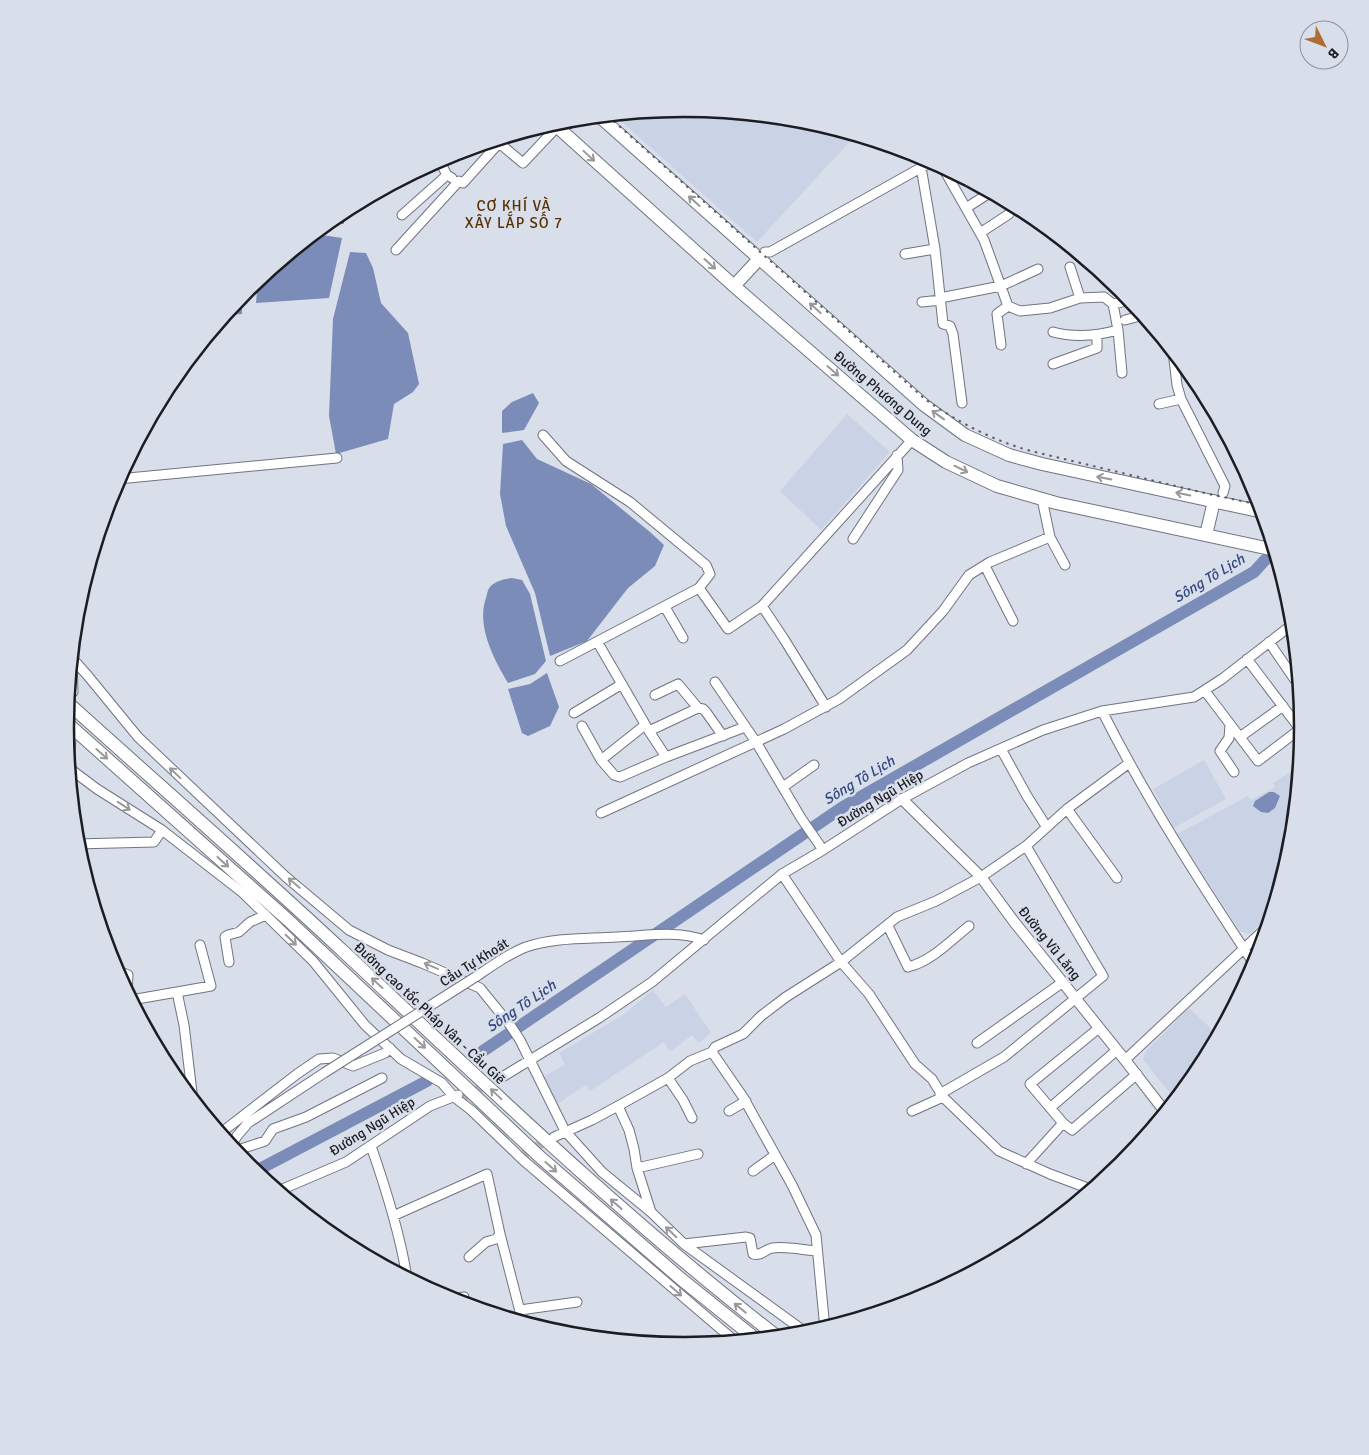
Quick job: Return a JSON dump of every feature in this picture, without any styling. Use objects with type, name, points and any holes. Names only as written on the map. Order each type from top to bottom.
[{"type":"highway","name":"Đường Phương Dung","points":[[606,122],[924,405],[965,435],[1009,455],[1064,469],[1218,497],[1255,509]]},
{"type":"highway","name":"Đường Phương Dung","points":[[564,128],[734,286],[912,440],[946,462],[997,486],[1042,499],[1268,549]]},
{"type":"highway","points":[[734,286],[759,259]]},
{"type":"highway","points":[[1206,535],[1218,497]]},
{"type":"highway","name":"Đường cao tốc Pháp Vân - Cầu Giẽ","points":[[75,701],[551,1146],[668,1248],[771,1332]]},
{"type":"highway","name":"Đường cao tốc Pháp Vân - Cầu Giẽ","points":[[74,729],[288,920],[540,1157],[681,1279],[750,1334]]},
{"type":"main road","name":"Đường Vũ Lăng","points":[[902,799],[982,877],[1015,923],[1126,1060],[1162,1108]]},
{"type":"street","points":[[502,145],[523,163],[550,132]]},
{"type":"street","points":[[442,167],[447,175],[458,183],[460,181],[463,183],[495,147]]},
{"type":"street","points":[[759,259],[765,252],[770,252],[923,165]]},
{"type":"street","points":[[920,167],[935,249],[943,324],[950,326],[954,334],[962,403]]},
{"type":"street","points":[[402,215],[447,175]]},
{"type":"street","points":[[948,177],[980,233],[1008,306],[1020,311],[1050,308],[1080,298],[1104,297],[1113,304],[1118,330],[1122,373]]},
{"type":"street","points":[[396,250],[458,183]]},
{"type":"street","points":[[966,208],[985,196]]},
{"type":"street","points":[[980,233],[1009,214]]},
{"type":"street","points":[[905,254],[935,249]]},
{"type":"street","points":[[1070,267],[1080,298]]},
{"type":"street","points":[[922,302],[1001,286],[1038,268]]},
{"type":"street","points":[[1113,304],[1122,302]]},
{"type":"street","points":[[1000,345],[997,314],[1008,306]]},
{"type":"street","points":[[1125,320],[1136,317]]},
{"type":"street","points":[[1053,332],[1066,336],[1097,336],[1118,330]]},
{"type":"street","points":[[1053,364],[1097,348],[1097,336]]},
{"type":"street","points":[[1174,364],[1177,386],[1181,399],[1224,486],[1218,497]]},
{"type":"street","points":[[1159,404],[1181,399]]},
{"type":"street","points":[[543,435],[566,461],[630,502],[706,565],[710,574],[699,588],[598,643],[560,661]]},
{"type":"street","points":[[699,588],[728,629],[762,606],[912,440]]},
{"type":"street","points":[[853,539],[898,470],[898,455]]},
{"type":"street","points":[[127,478],[337,458]]},
{"type":"street","points":[[1042,499],[1050,537],[1065,565]]},
{"type":"street","points":[[601,813],[784,729],[826,707],[907,650],[942,610],[968,576],[985,566],[1050,537]]},
{"type":"street","points":[[985,566],[1013,621]]},
{"type":"street","points":[[762,606],[826,707]]},
{"type":"street","points":[[665,607],[683,638]]},
{"type":"street","name":"Đường Ngũ Hiệp","points":[[497,1077],[546,1051],[652,982],[782,874],[820,847],[902,799],[968,763],[1043,730],[1102,712],[1194,697],[1287,628]]},
{"type":"street","points":[[1269,642],[1293,673]]},
{"type":"street","points":[[598,643],[666,757]]},
{"type":"street","points":[[1247,659],[1295,722]]},
{"type":"street","points":[[77,664],[138,737],[286,876],[349,930],[388,950],[439,969],[480,988],[520,1040],[565,1131],[602,1172],[652,1213],[684,1244],[799,1328]]},
{"type":"street","points":[[715,682],[756,742],[820,847]]},
{"type":"street","points":[[574,713],[622,684]]},
{"type":"street","points":[[655,695],[678,684],[698,708],[706,712],[723,736]]},
{"type":"street","points":[[1204,691],[1258,761],[1295,733]]},
{"type":"street","points":[[1240,737],[1283,706]]},
{"type":"street","points":[[601,760],[647,728],[658,729],[698,708]]},
{"type":"street","points":[[1102,712],[1128,764],[1173,839],[1250,958]]},
{"type":"street","points":[[1230,725],[1229,738],[1220,751],[1234,772]]},
{"type":"street","points":[[582,726],[601,760],[614,775],[620,777],[745,727]]},
{"type":"street","points":[[1000,749],[1046,826]]},
{"type":"street","points":[[554,1137],[618,1106],[668,1078],[690,1062],[712,1052],[715,1047],[743,1034],[761,1016],[786,997],[841,962],[897,917],[936,901],[982,877],[1026,846],[1067,809],[1128,764]]},
{"type":"street","points":[[783,787],[814,765]]},
{"type":"street","points":[[76,774],[96,789],[162,830],[243,893],[314,961],[366,1025],[401,1059],[442,1083],[730,1336]]},
{"type":"street","points":[[1067,809],[1117,878]]},
{"type":"street","points":[[85,844],[154,842],[162,830]]},
{"type":"street","points":[[912,1111],[942,1096],[1004,1057],[1103,976],[1026,846]]},
{"type":"street","points":[[782,874],[841,962],[869,994],[915,1064],[932,1079],[942,1096],[999,1151],[1026,1164],[1086,1187]]},
{"type":"street","points":[[229,962],[225,937],[239,932],[250,922],[266,915]]},
{"type":"street","points":[[888,926],[908,968],[936,954],[969,926]]},
{"type":"street","name":"Cầu Tự Khoát","points":[[235,1140],[248,1123],[503,958],[526,948],[547,941],[659,934],[689,936],[704,940]]},
{"type":"street","points":[[1126,1060],[1259,934]]},
{"type":"street","points":[[137,999],[211,986],[200,945]]},
{"type":"street","points":[[977,1043],[1063,982]]},
{"type":"street","points":[[177,992],[184,1025],[192,1088]]},
{"type":"street","points":[[1100,1028],[1030,1084],[1063,1123],[1072,1130],[1136,1074]]},
{"type":"street","points":[[224,1129],[319,1059],[334,1058],[353,1066],[385,1053],[390,1048]]},
{"type":"street","points":[[1050,1108],[1117,1050]]},
{"type":"street","points":[[712,1052],[746,1102],[792,1184],[816,1235],[824,1322]]},
{"type":"street","points":[[243,1148],[265,1141],[273,1129],[306,1117],[382,1078]]},
{"type":"street","points":[[668,1078],[683,1100],[692,1118]]},
{"type":"street","name":"Đường Ngũ Hiệp","points":[[284,1189],[346,1162],[430,1106],[458,1097]]},
{"type":"street","points":[[729,1111],[746,1102]]},
{"type":"street","points":[[618,1106],[629,1130],[637,1168],[652,1213]]},
{"type":"street","points":[[1026,1164],[1063,1123]]},
{"type":"street","points":[[227,1132],[241,1131]]},
{"type":"street","points":[[371,1146],[393,1216],[406,1271]]},
{"type":"street","points":[[637,1168],[698,1154]]},
{"type":"street","points":[[753,1171],[775,1154]]},
{"type":"street","points":[[393,1216],[487,1174],[521,1316]]},
{"type":"street","points":[[469,1256],[486,1242],[496,1239],[500,1234]]},
{"type":"street","points":[[684,1244],[746,1237],[750,1238],[754,1254],[756,1255],[761,1255],[769,1248],[817,1251]]},
{"type":"street","points":[[520,1310],[577,1302]]},
{"type":"shaded area","points":[[684,117],[724,118],[804,128],[851,140],[757,242],[620,120]]},
{"type":"shaded area","points":[[847,414],[890,452],[821,530],[780,491]]},
{"type":"shaded area","points":[[1204,760],[1226,799],[1174,828],[1153,789]]},
{"type":"shaded area","points":[[1294,770],[1284,847],[1274,886],[1264,920],[1249,934],[1240,931],[1177,834],[1248,796],[1251,800],[1275,787],[1273,783]]},
{"type":"shaded area","points":[[653,990],[666,1007],[685,994],[711,1033],[699,1043],[692,1035],[670,1052],[664,1042],[590,1091],[586,1085],[557,1104],[542,1077],[565,1065],[559,1053],[623,1015]]},
{"type":"shaded area","points":[[1189,1008],[1214,1031],[1172,1095],[1143,1059],[1146,1051]]},
{"type":"water","points":[[324,235],[342,238],[329,298],[256,303],[257,292],[282,268],[313,243]]},
{"type":"water","points":[[350,252],[366,253],[373,268],[381,303],[408,333],[419,384],[413,392],[394,404],[388,439],[336,454],[329,416],[333,319]]},
{"type":"water","points":[[242,307],[242,314],[235,314]]},
{"type":"water","points":[[533,393],[539,403],[524,430],[502,433],[502,411],[512,402]]},
{"type":"water","points":[[522,440],[537,459],[591,484],[664,545],[655,566],[628,588],[587,641],[550,656],[535,593],[506,526],[500,494],[503,444]]},
{"type":"water","points":[[512,578],[522,580],[530,594],[546,661],[535,674],[508,683],[497,664],[488,642],[483,620],[483,609],[490,587],[497,582]]},
{"type":"water","points":[[547,673],[559,707],[550,726],[528,736],[522,733],[508,689],[530,684]]},
{"type":"water","points":[[1269,792],[1274,792],[1280,796],[1275,808],[1268,813],[1261,812],[1253,806],[1255,801]]},
{"type":"waterway","name":"Sông Tô Lịch","points":[[483,1051],[843,807],[1254,572],[1265,560]]},
{"type":"waterway","name":"Sông Tô Lịch","points":[[262,1168],[427,1081]]},
{"type":"tunnel","points":[[461,1098],[499,1079]]},
{"type":"tunnel","points":[[524,1154],[551,1138]]},
{"type":"railway","points":[[614,121],[926,400],[951,416],[977,430],[1017,447],[1252,503]]},
{"type":"district","name":"CƠ KHÍ VÀ XÂY LẮP SỐ 7","points":[[514,214]]}]
